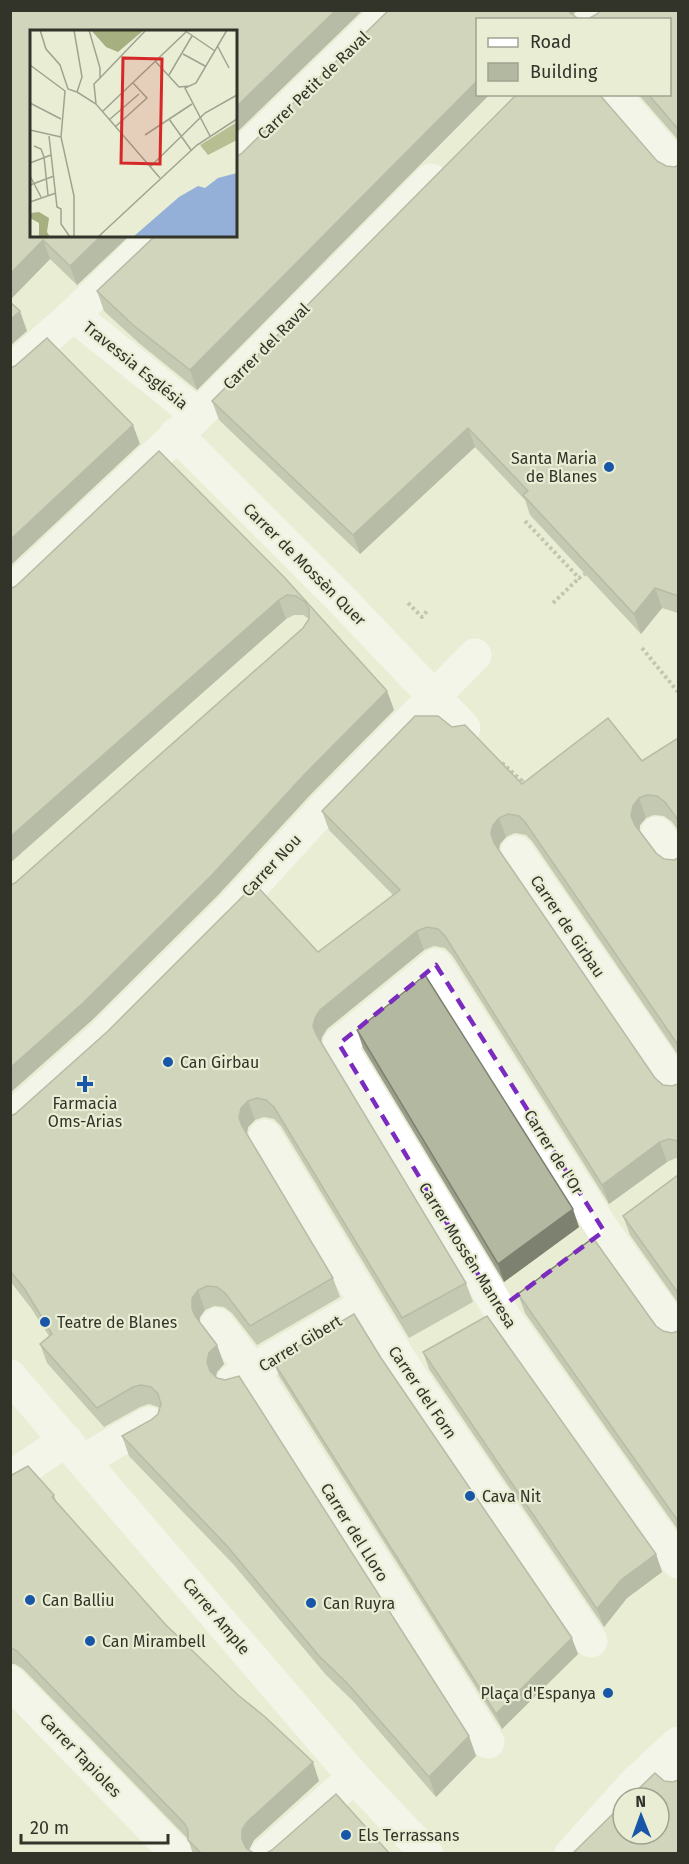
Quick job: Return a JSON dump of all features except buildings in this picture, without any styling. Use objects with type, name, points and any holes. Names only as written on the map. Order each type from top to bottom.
[{"type":"street","name":"Carrer Petit de Raval","points":[[237,158],[390,10]]},
{"type":"street","points":[[615,96],[678,168]]},
{"type":"street","name":"Carrer del Raval","points":[[10,592],[187,424],[450,162]]},
{"type":"street","points":[[10,371],[73,315],[154,237]]},
{"type":"street","name":"Travessia Església","points":[[73,315],[187,424]]},
{"type":"street","name":"Carrer de Mossèn Quer","points":[[187,424],[338,596],[464,728]]},
{"type":"street","name":"Carrer Nou","points":[[10,1119],[103,1036],[232,908],[324,808],[475,655]]},
{"type":"street","points":[[657,833],[678,861]]},
{"type":"street","name":"Carrer de Girbau","points":[[517,852],[678,1087]]},
{"type":"street","name":"Carrer de l'Or","points":[[436,965],[595,1238],[678,1334]]},
{"type":"street","name":"Carrer Mossèn Manresa","points":[[436,965],[339,1044],[678,1562]]},
{"type":"street","name":"Carrer del Forn","points":[[265,1136],[402,1363],[591,1641]]},
{"type":"street","points":[[595,1238],[632,1210]]},
{"type":"street","points":[[470,1325],[509,1302]]},
{"type":"street","name":"Carrer Gibert","points":[[242,1376],[366,1304]]},
{"type":"street","name":"Carrer del Lloro","points":[[217,1324],[242,1376],[488,1742]]},
{"type":"street","points":[[402,1363],[431,1347]]},
{"type":"street","name":"Carrer Ample","points":[[10,1376],[354,1777],[427,1854]]},
{"type":"street","points":[[10,1478],[75,1450],[149,1423]]},
{"type":"street","name":"Carrer Tapioles","points":[[10,1682],[177,1854]]},
{"type":"street","points":[[570,1854],[635,1783],[672,1762]]},
{"type":"street","points":[[267,1854],[354,1777]]},
{"type":"path","points":[[525,521],[579,578]]},
{"type":"path","points":[[553,603],[585,574]]},
{"type":"path","points":[[420,615],[422,617],[428,610]]},
{"type":"path","points":[[642,648],[678,692]]},
{"type":"path","points":[[464,728],[522,781],[515,790]]},
{"type":"highlighted area","points":[[436,965],[604,1231],[499,1309],[339,1044]]},
{"type":"place","name":"Santa Maria de Blanes","points":[[609,467]]},
{"type":"place","name":"Can Girbau","points":[[168,1062]]},
{"type":"place","name":"Farmacia Oms-Arias","points":[[85,1084]]},
{"type":"place","name":"Teatre de Blanes","points":[[45,1322]]},
{"type":"place","name":"Cava Nit","points":[[470,1496]]},
{"type":"place","name":"Can Balliu","points":[[30,1600]]},
{"type":"place","name":"Can Ruyra","points":[[311,1603]]},
{"type":"place","name":"Can Mirambell","points":[[90,1641]]},
{"type":"place","name":"Plaça d'Espanya","points":[[608,1693]]},
{"type":"place","name":"Els Terrassans","points":[[346,1835]]}]
